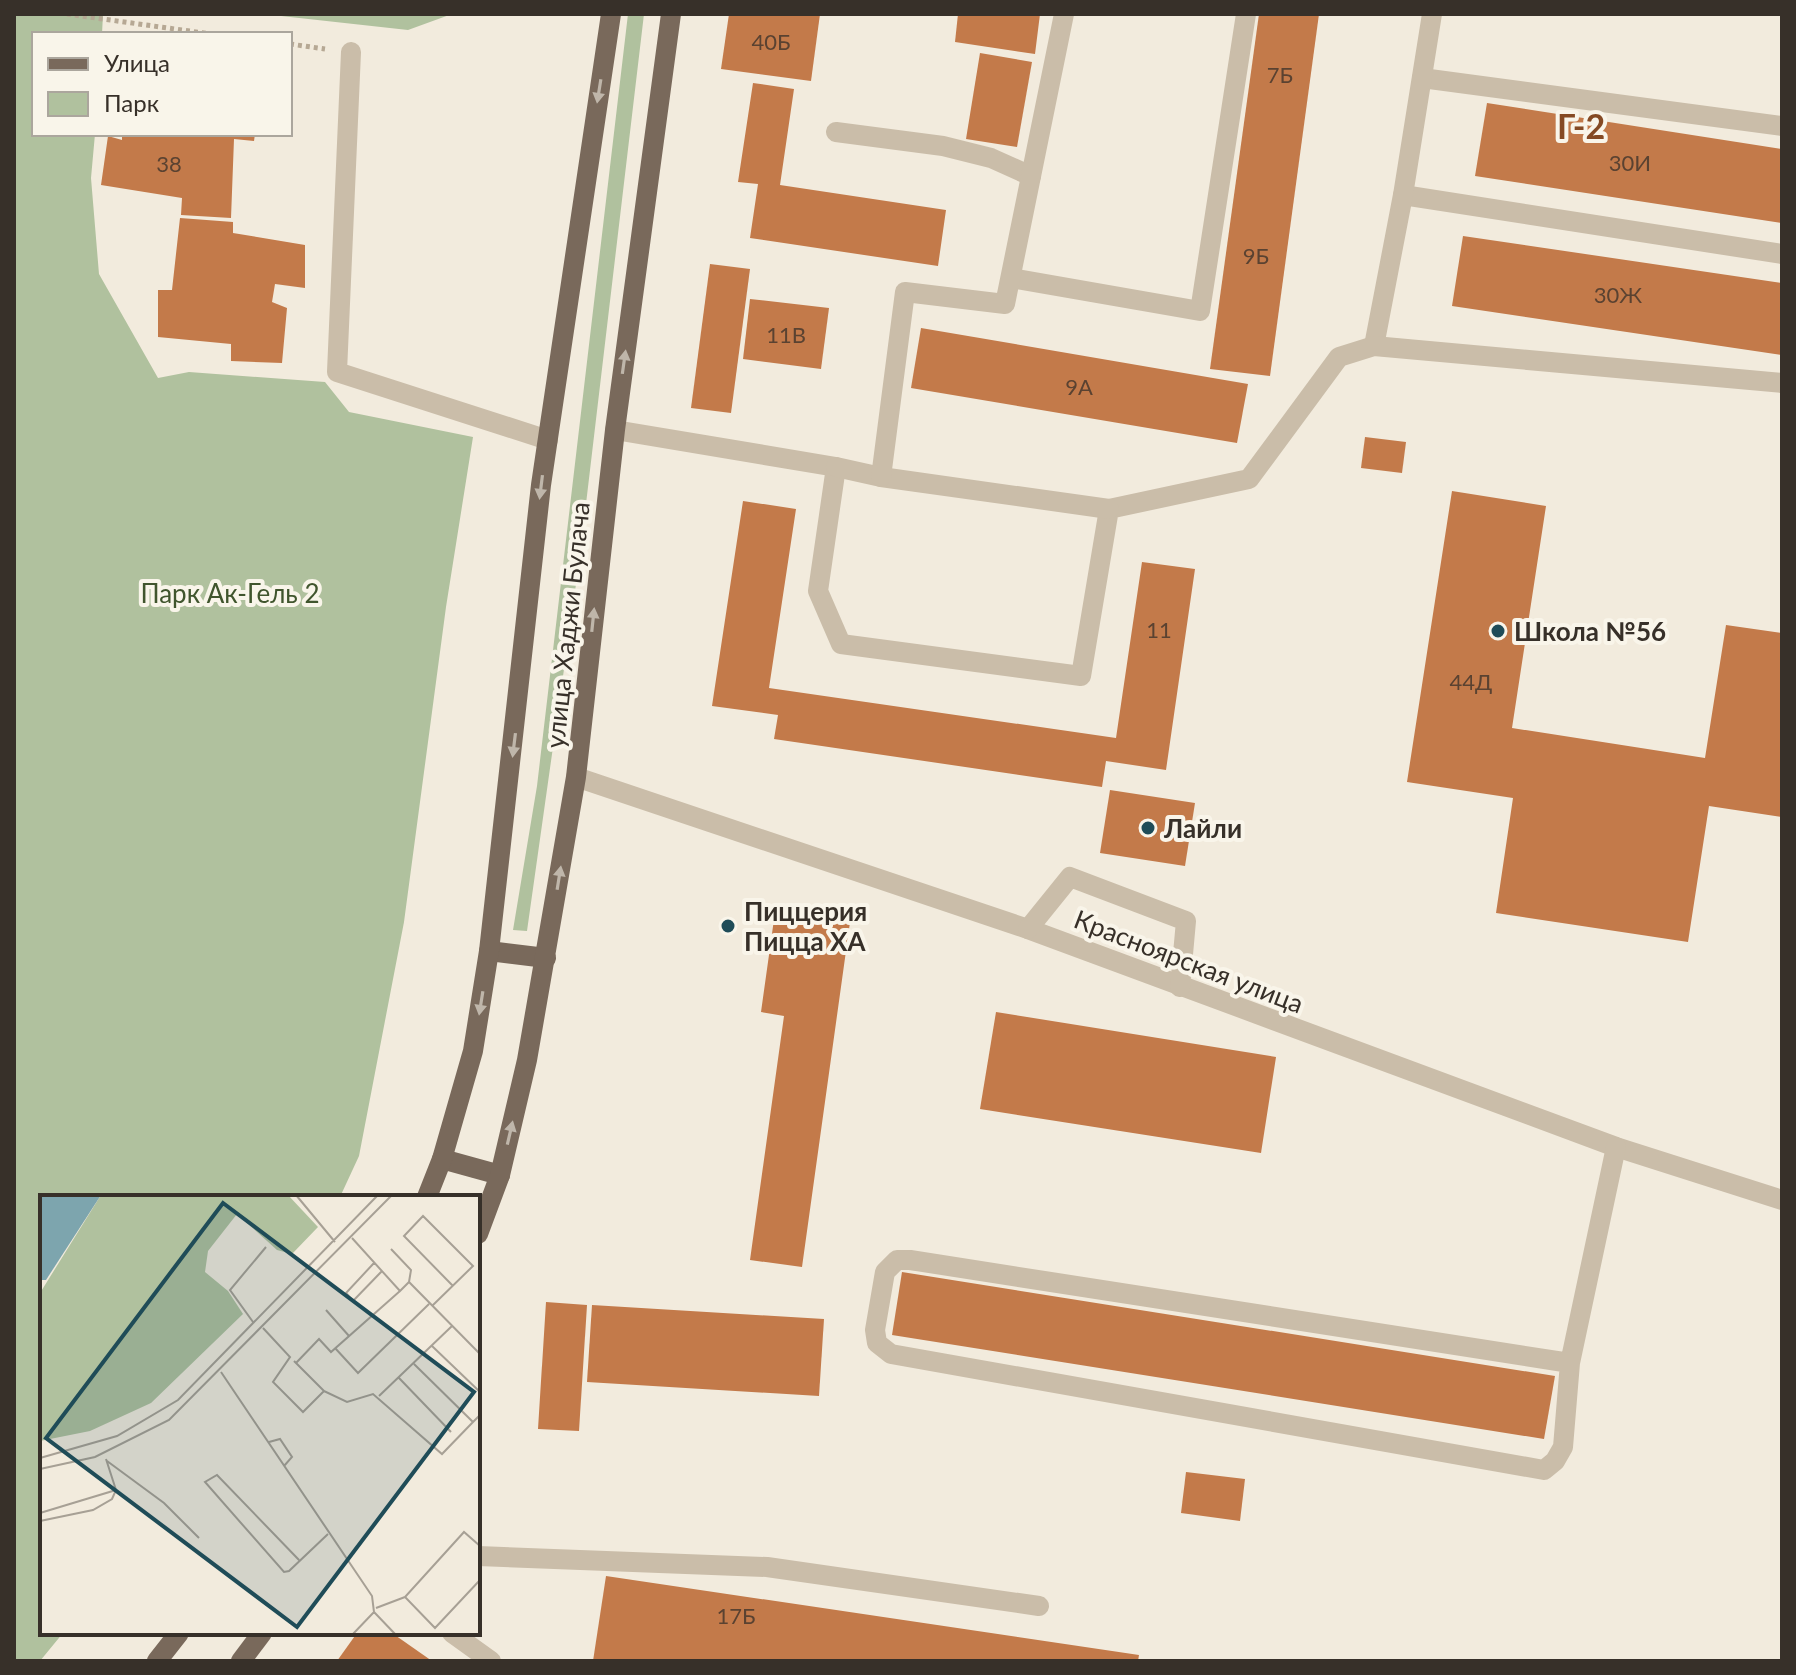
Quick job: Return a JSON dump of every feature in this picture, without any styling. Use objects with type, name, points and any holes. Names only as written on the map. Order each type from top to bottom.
[{"type":"main road","name":"улица Хаджи Булача","points":[[428,1195],[442,1159],[473,1051],[489,951],[548,440],[611,14]]},
{"type":"main road","name":"улица Хаджи Булача","points":[[480,1229],[500,1175],[527,1060],[576,777],[615,430],[671,14]]},
{"type":"main road","points":[[489,951],[546,958]]},
{"type":"main road","points":[[442,1159],[500,1175]]},
{"type":"main road","points":[[157,1661],[177,1635]]},
{"type":"main road","points":[[241,1661],[260,1635]]},
{"type":"street","points":[[881,477],[905,292],[1005,304],[1064,14]]},
{"type":"street","points":[[1011,278],[1200,311],[1246,14]]},
{"type":"street","points":[[1374,346],[1403,195],[1432,14]]},
{"type":"street","points":[[351,52],[337,372],[548,440]]},
{"type":"street","points":[[1422,78],[1782,126]]},
{"type":"street","points":[[836,132],[943,146],[991,158],[1031,176]]},
{"type":"street","points":[[1403,195],[1782,254]]},
{"type":"street","points":[[615,430],[881,477],[1109,509],[1249,479],[1339,357],[1374,346],[1782,383]]},
{"type":"street","points":[[836,467],[818,591],[841,644],[1081,676],[1109,509]]},
{"type":"street","name":"Красноярская улица","points":[[576,777],[1028,929],[1616,1147],[1782,1200]]},
{"type":"street","points":[[1028,929],[1070,877],[1186,921],[1180,987]]},
{"type":"street","points":[[1570,1363],[910,1260],[897,1260],[885,1272],[875,1330],[877,1343],[891,1354],[1544,1470],[1555,1461],[1563,1447],[1570,1363],[1616,1147]]},
{"type":"street","points":[[480,1556],[767,1567],[1039,1606]]},
{"type":"street","points":[[455,1635],[491,1661]]},
{"type":"path","points":[[67,14],[197,32]]},
{"type":"path","points":[[292,44],[351,52]]},
{"type":"green space","name":"Парк Ак-Гель 2","points":[[14,14],[103,14],[102,32],[32,32],[32,136],[95,136],[91,178],[99,274],[158,378],[189,372],[325,382],[349,412],[473,437],[446,607],[404,922],[359,1156],[341,1195],[40,1195],[40,1635],[61,1635],[40,1661],[14,1661]]},
{"type":"green space","points":[[263,14],[452,14],[408,30]]},
{"type":"green space","points":[[628,14],[644,14],[579,563],[527,931],[513,930],[537,786]]},
{"type":"building","points":[[729,14],[820,14],[811,81],[721,69]]},
{"type":"building","points":[[958,14],[1040,14],[1035,54],[955,42]]},
{"type":"building","points":[[1259,14],[1319,14],[1270,376],[1210,369]]},
{"type":"building","points":[[980,53],[1032,62],[1017,147],[966,139]]},
{"type":"building","points":[[753,83],[794,89],[780,185],[946,210],[938,266],[750,238],[758,184],[738,182]]},
{"type":"building","points":[[1487,103],[1782,149],[1782,223],[1475,176]]},
{"type":"building","points":[[108,136],[122,140],[122,136],[255,136],[254,141],[234,139],[231,218],[181,215],[182,198],[101,185]]},
{"type":"building","points":[[180,218],[233,222],[233,233],[305,245],[305,288],[275,284],[272,302],[287,308],[282,363],[231,361],[231,344],[158,337],[158,290],[172,290]]},
{"type":"building","points":[[1463,236],[1782,283],[1782,355],[1452,306]]},
{"type":"building","points":[[710,264],[750,269],[731,413],[691,408]]},
{"type":"building","points":[[750,299],[829,308],[821,369],[743,359]]},
{"type":"building","points":[[921,328],[1248,384],[1237,443],[911,388]]},
{"type":"building","points":[[1365,437],[1406,442],[1402,473],[1361,468]]},
{"type":"building","points":[[1452,491],[1546,506],[1512,728],[1705,758],[1726,625],[1782,633],[1782,817],[1709,806],[1688,942],[1496,913],[1513,798],[1407,782]]},
{"type":"building","points":[[743,501],[796,509],[769,688],[1116,738],[1142,562],[1195,569],[1166,770],[1106,761],[1102,787],[774,739],[778,715],[712,706]]},
{"type":"building","name":"Лайли","points":[[1110,790],[1195,803],[1185,866],[1100,853]]},
{"type":"building","points":[[776,905],[851,915],[802,1267],[750,1260],[784,1016],[761,1012]]},
{"type":"building","points":[[996,1012],[1276,1057],[1261,1153],[980,1109]]},
{"type":"building","points":[[902,1272],[1555,1376],[1544,1439],[892,1335]]},
{"type":"building","points":[[546,1302],[587,1305],[579,1431],[538,1429]]},
{"type":"building","points":[[592,1305],[824,1319],[819,1396],[587,1382]]},
{"type":"building","points":[[1186,1472],[1245,1479],[1240,1521],[1181,1513]]},
{"type":"building","points":[[606,1576],[1139,1655],[1138,1661],[593,1661]]},
{"type":"building","points":[[356,1635],[395,1635],[432,1661],[337,1661]]},
{"type":"place","name":"Школа №56","points":[[1498,631]]},
{"type":"place","name":"Лайли","points":[[1148,828]]},
{"type":"place","name":"Пиццерия Пицца ХА","points":[[728,926]]},
{"type":"district","name":"Г-2","points":[[1581,125]]}]
